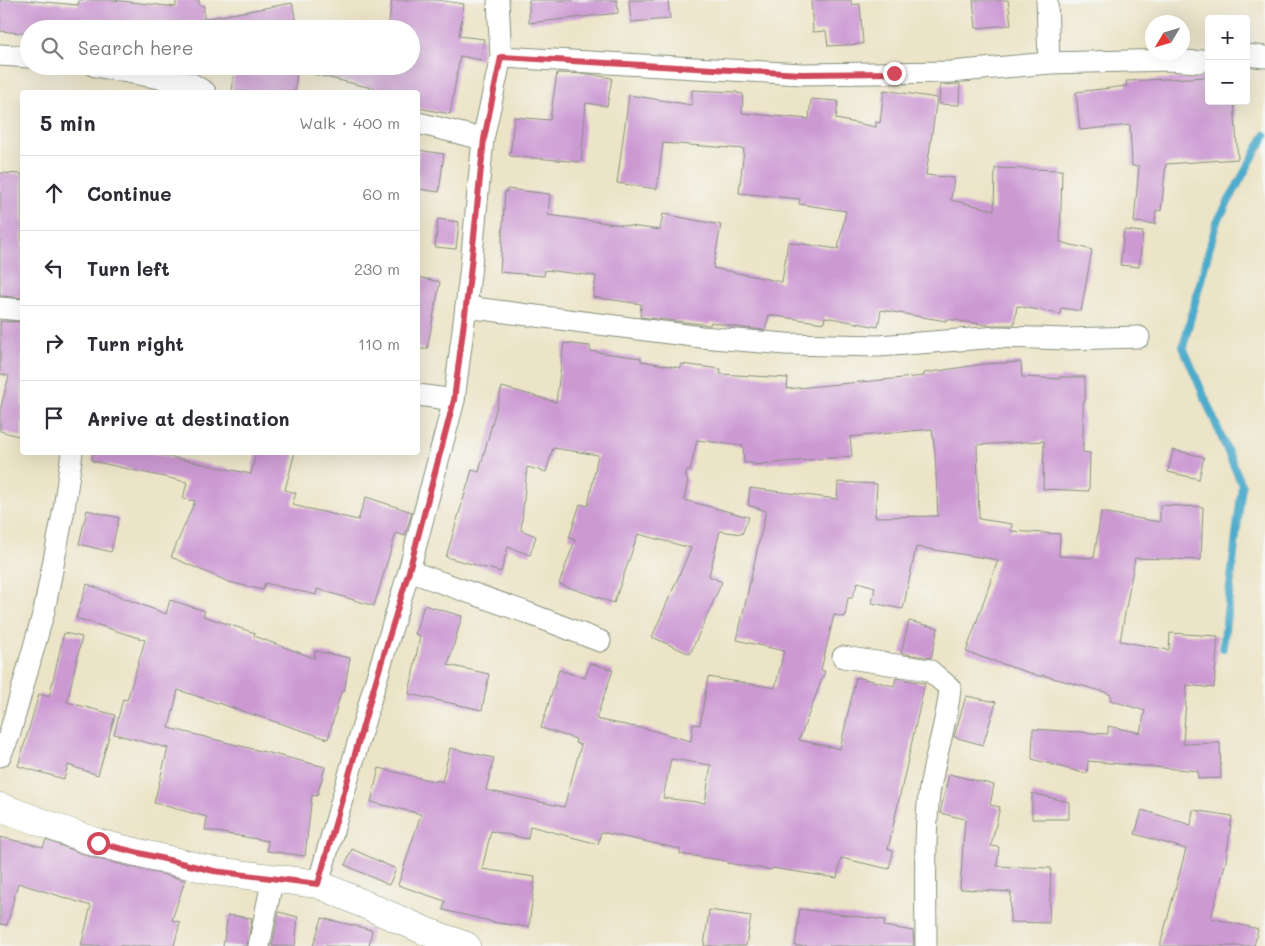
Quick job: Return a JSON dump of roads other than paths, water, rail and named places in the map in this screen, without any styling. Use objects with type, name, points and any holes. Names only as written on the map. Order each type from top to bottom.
[{"type":"street","points":[[318,884],[409,571],[454,400],[484,139],[501,57],[498,0]]},
{"type":"street","points":[[1047,0],[1049,64]]},
{"type":"street","points":[[0,54],[20,56]]},
{"type":"street","points":[[1250,56],[1265,58]]},
{"type":"street","points":[[501,57],[802,74],[951,72],[1049,64],[1170,60],[1198,62],[1205,60]]},
{"type":"street","points":[[144,75],[192,84],[202,90]]},
{"type":"street","points":[[420,123],[484,139]]},
{"type":"street","points":[[466,307],[701,337],[786,344],[879,346],[998,337],[1066,339],[1139,337]]},
{"type":"street","points":[[0,308],[20,310]]},
{"type":"street","points":[[420,395],[454,400]]},
{"type":"street","points":[[0,756],[9,736],[44,611],[64,509],[72,455]]},
{"type":"street","points":[[409,571],[600,641]]},
{"type":"street","points":[[843,657],[929,670],[950,688],[948,710],[939,741],[928,803],[926,946]]},
{"type":"street","points":[[0,807],[98,843],[214,871],[318,884],[430,933],[466,946]]},
{"type":"street","points":[[260,946],[274,877]]},
{"type":"waterway","points":[[1223,648],[1242,485],[1183,347],[1216,224],[1265,135]]}]
